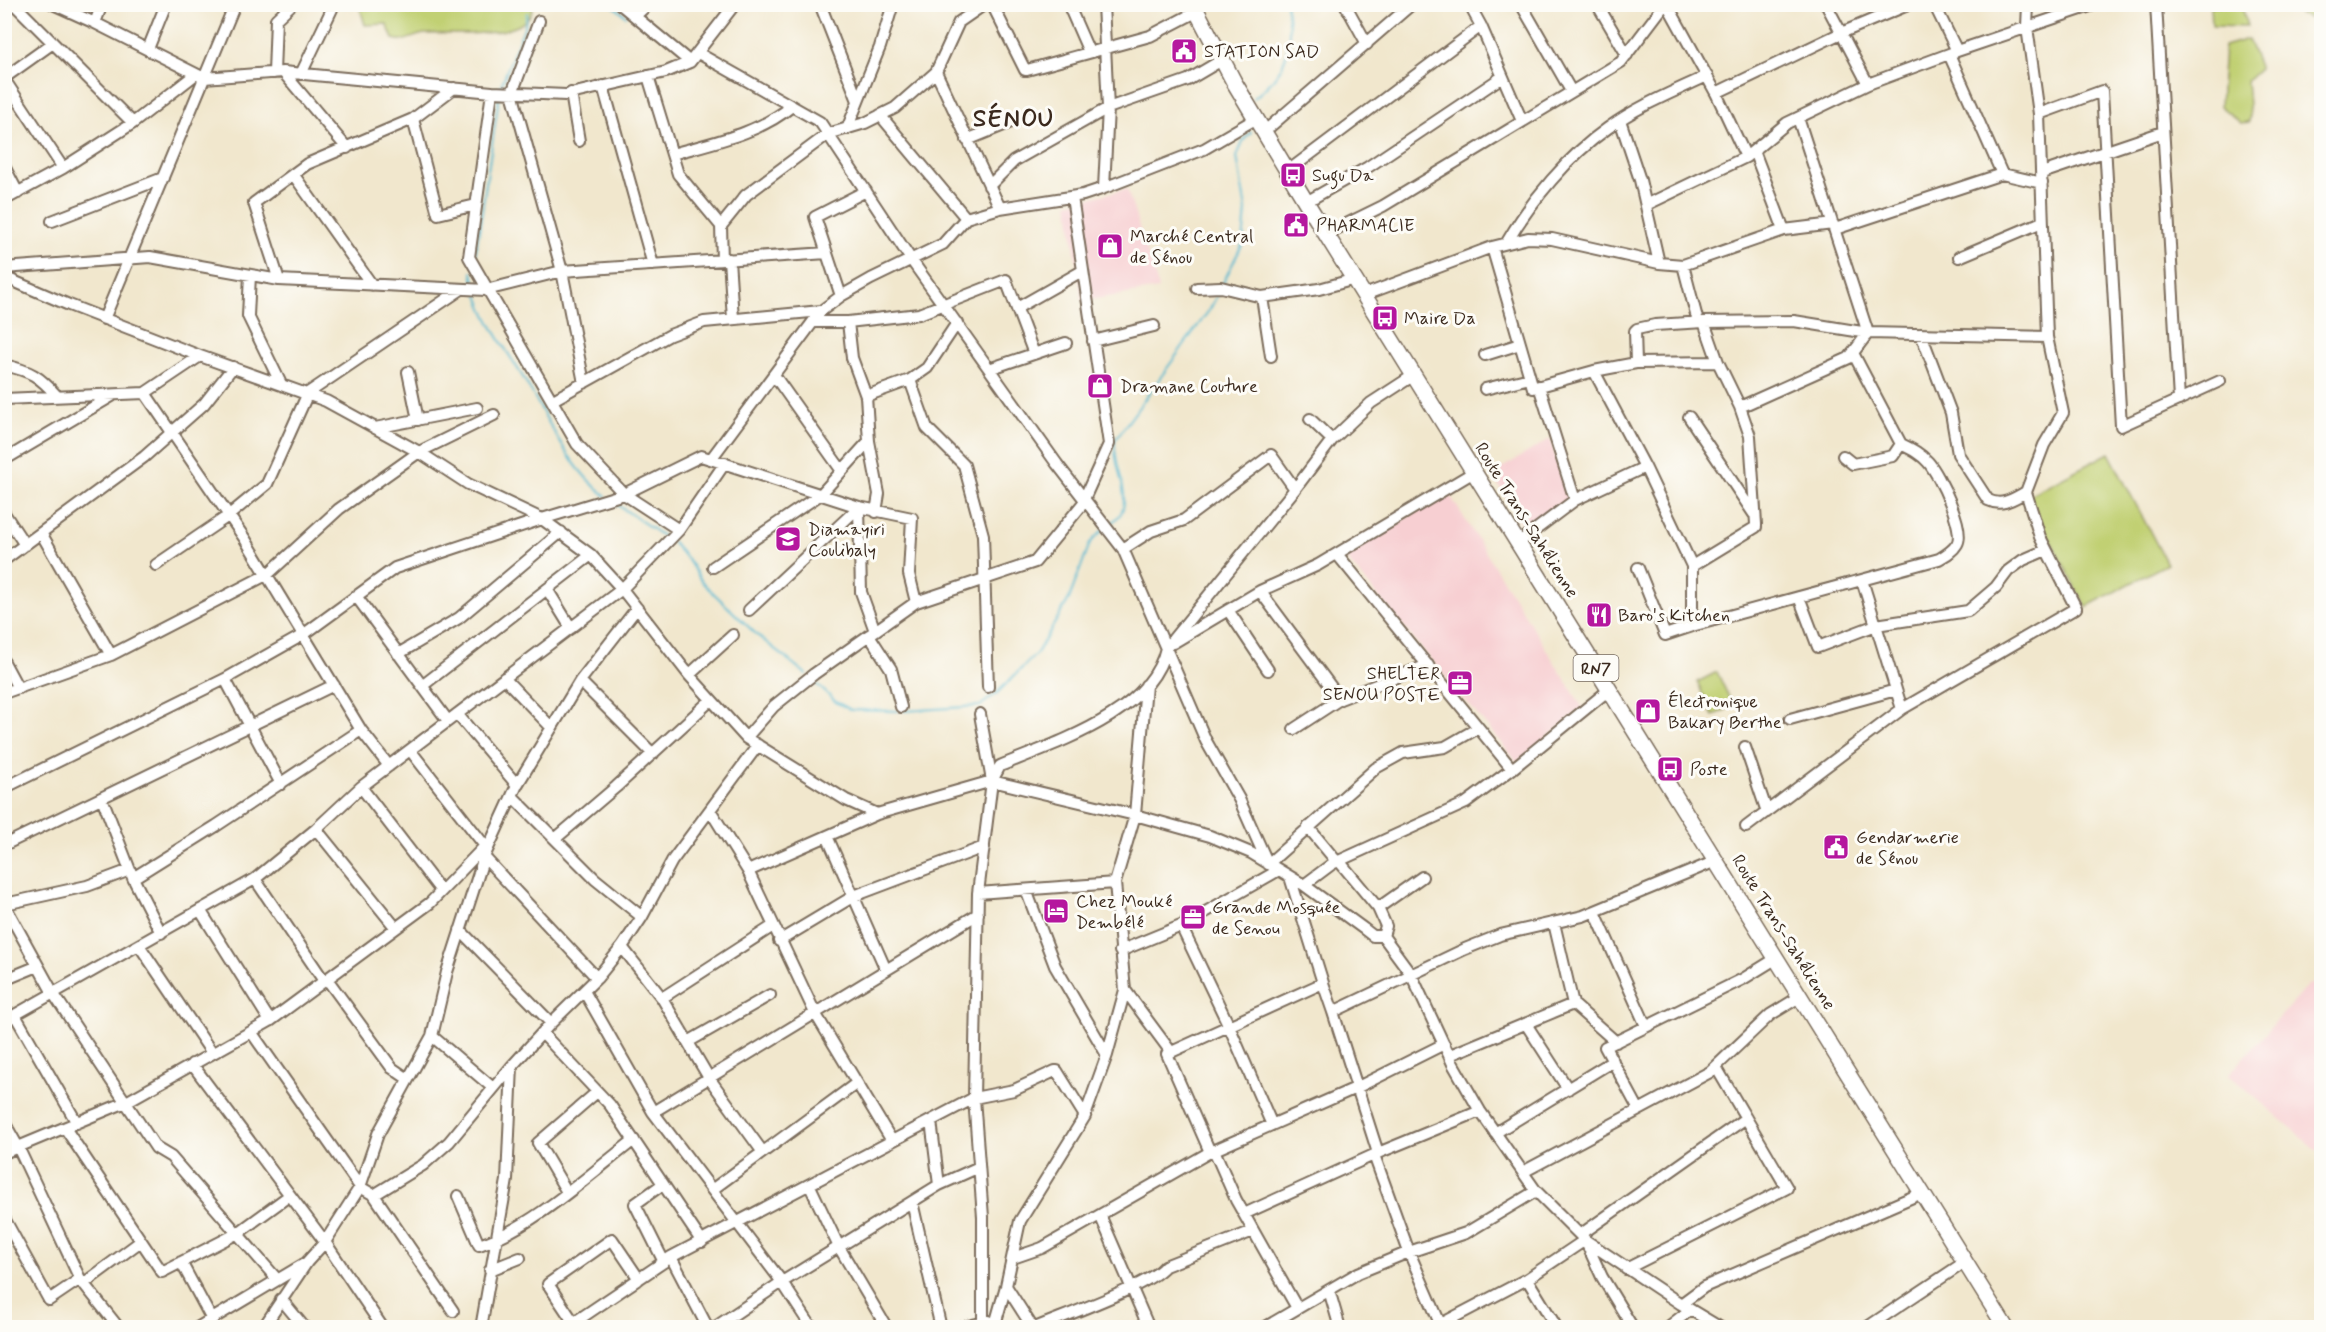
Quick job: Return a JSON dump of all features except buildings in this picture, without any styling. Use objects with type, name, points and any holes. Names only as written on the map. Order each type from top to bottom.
[{"type":"highway","name":"Route Trans-Sahélienne","points":[[1194,8],[1306,202],[2006,1328]]},
{"type":"street","points":[[14,4],[133,123]]},
{"type":"street","points":[[53,4],[200,76],[302,74],[512,93],[571,93],[666,72],[690,62],[735,4]]},
{"type":"street","points":[[95,23],[102,4]]},
{"type":"street","points":[[148,50],[166,4]]},
{"type":"street","points":[[104,319],[163,178],[200,76],[235,4]]},
{"type":"street","points":[[292,4],[276,19],[279,73],[346,148]]},
{"type":"street","points":[[302,74],[332,9],[331,4]]},
{"type":"street","points":[[620,4],[690,62]]},
{"type":"street","points":[[634,16],[648,4]]},
{"type":"street","points":[[820,4],[858,101]]},
{"type":"street","points":[[847,129],[880,47],[893,4]]},
{"type":"street","points":[[721,226],[746,195],[828,134],[865,123],[895,108],[936,72],[960,22],[985,4]]},
{"type":"street","points":[[992,4],[1025,70],[1150,36],[1194,8]]},
{"type":"street","points":[[1068,4],[1089,52]]},
{"type":"street","points":[[1103,4],[1108,108],[1104,188]]},
{"type":"street","points":[[1345,4],[1367,44]]},
{"type":"street","points":[[1265,131],[1412,4]]},
{"type":"street","points":[[1468,4],[1481,26],[1522,121]]},
{"type":"street","points":[[1521,4],[1571,91]]},
{"type":"street","points":[[1597,4],[1627,55]]},
{"type":"street","points":[[1826,4],[1868,84]]},
{"type":"street","points":[[1716,93],[1841,33],[1910,4]]},
{"type":"street","points":[[1934,4],[2002,174]]},
{"type":"street","points":[[1746,827],[1902,709],[2076,608],[2046,550],[2026,492],[2044,445],[2064,413],[2047,337],[2039,114],[2027,27],[2028,4]]},
{"type":"street","points":[[1646,205],[1750,154],[1787,123],[1868,84],[1953,52],[2096,4]]},
{"type":"street","points":[[2156,4],[2179,400]]},
{"type":"street","points":[[1326,234],[1383,206],[1621,62],[1662,6],[1707,76],[1750,154],[1784,230]]},
{"type":"street","points":[[539,21],[512,93],[562,271],[584,383]]},
{"type":"street","points":[[1288,171],[1481,26]]},
{"type":"street","points":[[53,43],[4,78],[63,168]]},
{"type":"street","points":[[698,53],[820,122],[912,261],[1102,525],[1123,549],[1206,741],[1239,799],[1268,864]]},
{"type":"street","points":[[989,186],[1014,161],[1108,108],[1188,80],[1222,60]]},
{"type":"street","points":[[936,72],[1000,208]]},
{"type":"street","points":[[4,200],[63,168],[200,76]]},
{"type":"street","points":[[648,76],[678,174],[721,226],[733,319]]},
{"type":"street","points":[[1507,242],[1524,213],[1589,143],[1620,120],[1707,76]]},
{"type":"street","points":[[1306,202],[1368,167],[1502,77]]},
{"type":"street","points":[[603,86],[653,265]]},
{"type":"street","points":[[279,280],[254,202],[307,164],[413,119],[454,88]]},
{"type":"street","points":[[492,92],[468,257],[577,444],[624,494],[679,530]]},
{"type":"street","points":[[2039,114],[2102,92],[2121,426],[2220,381]]},
{"type":"street","points":[[571,93],[579,141]]},
{"type":"street","points":[[672,154],[738,135],[776,120],[792,106]]},
{"type":"street","points":[[880,115],[966,218]]},
{"type":"street","points":[[967,140],[1026,116]]},
{"type":"street","points":[[711,459],[821,311],[841,296],[943,244],[966,218],[1000,208],[1072,197],[1104,188],[1204,149],[1257,118]]},
{"type":"street","points":[[1798,118],[1869,333]]},
{"type":"street","points":[[413,119],[438,214],[476,205]]},
{"type":"street","points":[[1620,120],[1631,148],[1659,263]]},
{"type":"street","points":[[1364,296],[1492,247],[1527,238],[1552,239],[1659,263],[1683,265],[1784,230],[1834,226],[2002,174],[2042,178],[2163,132]]},
{"type":"street","points":[[4,166],[18,193]]},
{"type":"street","points":[[293,174],[372,285]]},
{"type":"street","points":[[52,220],[163,178]]},
{"type":"street","points":[[841,296],[815,217],[866,191]]},
{"type":"street","points":[[746,738],[774,706],[833,659],[916,602],[1035,562],[1085,500],[1109,444],[1072,197]]},
{"type":"street","points":[[1959,256],[2043,222]]},
{"type":"street","points":[[1492,247],[1533,388],[1594,371],[1636,363],[1718,362]]},
{"type":"street","points":[[4,268],[150,257],[279,280],[486,290],[562,271],[827,253]]},
{"type":"street","points":[[1683,265],[1701,322],[1740,407],[1750,436],[1756,527],[1692,566]]},
{"type":"street","points":[[1017,308],[1082,271]]},
{"type":"street","points":[[250,275],[248,316],[281,384]]},
{"type":"street","points":[[4,277],[200,356],[308,393],[419,452],[468,484],[542,519],[591,555],[622,589],[689,675],[746,738],[846,800],[877,814]]},
{"type":"street","points":[[1197,288],[1221,287],[1262,297],[1319,289],[1355,279]]},
{"type":"street","points":[[814,322],[848,322],[919,314],[1006,280],[1034,354]]},
{"type":"street","points":[[156,565],[228,516],[267,484],[308,393],[460,289]]},
{"type":"street","points":[[1262,297],[1271,356]]},
{"type":"street","points":[[553,400],[670,335],[704,322],[821,311]]},
{"type":"street","points":[[1636,363],[1635,331],[1655,325],[1701,322],[1794,321],[1869,333],[2047,337]]},
{"type":"street","points":[[848,322],[852,358],[866,396],[870,441],[879,494],[876,512]]},
{"type":"street","points":[[866,396],[910,380],[927,368],[957,323]]},
{"type":"street","points":[[1093,341],[1154,326]]},
{"type":"street","points":[[1740,407],[1850,358],[1869,333]]},
{"type":"street","points":[[1921,334],[1952,413],[1958,453],[1988,500],[1995,504],[2004,503],[2026,492]]},
{"type":"street","points":[[989,369],[1066,343]]},
{"type":"street","points":[[1485,355],[1520,344]]},
{"type":"street","points":[[1638,568],[1665,635],[1939,559],[1959,543],[1959,532],[1942,483],[1925,458],[1901,444],[1853,353]]},
{"type":"street","points":[[4,399],[145,393],[200,356]]},
{"type":"street","points":[[4,365],[21,369],[41,378],[57,396]]},
{"type":"street","points":[[4,560],[144,457],[204,404],[233,367]]},
{"type":"street","points":[[1594,371],[1645,467],[1692,566],[1692,626]]},
{"type":"street","points":[[408,372],[418,420]]},
{"type":"street","points":[[774,375],[842,471]]},
{"type":"street","points":[[992,781],[1000,766],[1080,733],[1115,713],[1146,685],[1163,661],[1166,648],[1332,440],[1371,403],[1414,375]]},
{"type":"street","points":[[1485,389],[1530,378]]},
{"type":"street","points":[[910,380],[927,428],[964,465],[983,535],[988,687]]},
{"type":"street","points":[[1539,386],[1575,500]]},
{"type":"street","points":[[145,393],[268,574],[362,730],[389,766]]},
{"type":"street","points":[[4,460],[114,395]]},
{"type":"street","points":[[375,428],[477,408]]},
{"type":"street","points":[[4,693],[111,655],[268,574],[339,509],[419,452],[494,416]]},
{"type":"street","points":[[1689,417],[1755,517]]},
{"type":"street","points":[[1310,419],[1332,440]]},
{"type":"street","points":[[712,567],[820,494],[870,441]]},
{"type":"street","points":[[1843,456],[1853,464],[1893,456],[1901,444]]},
{"type":"street","points":[[1123,549],[1151,531],[1184,520],[1271,455],[1295,489]]},
{"type":"street","points":[[4,788],[225,679],[303,635],[395,568],[624,494],[701,456],[876,512],[912,518],[909,574],[916,602]]},
{"type":"street","points":[[4,1021],[255,879],[316,829],[362,787],[622,589],[679,530],[725,463]]},
{"type":"street","points":[[1518,543],[1575,500],[1645,467]]},
{"type":"street","points":[[1166,648],[1260,591],[1318,565],[1474,472]]},
{"type":"street","points":[[749,610],[859,507]]},
{"type":"street","points":[[859,507],[861,592],[872,633],[891,669],[900,707]]},
{"type":"street","points":[[6,517],[25,545]]},
{"type":"street","points":[[398,654],[459,618],[561,532]]},
{"type":"street","points":[[41,533],[111,655]]},
{"type":"street","points":[[1799,597],[1818,648],[1876,625],[1968,611],[1996,586],[2008,571],[2023,560],[2046,550]]},
{"type":"street","points":[[1337,554],[1512,769]]},
{"type":"street","points":[[422,686],[591,555]]},
{"type":"street","points":[[1862,580],[1902,709]]},
{"type":"street","points":[[547,589],[571,628]]},
{"type":"street","points":[[1260,591],[1340,699]]},
{"type":"street","points":[[356,596],[448,721]]},
{"type":"street","points":[[263,1328],[307,1262],[325,1242],[360,1187],[378,1134],[432,1036],[447,972],[485,850],[517,785],[579,681],[637,608]]},
{"type":"street","points":[[1228,610],[1268,670]]},
{"type":"street","points":[[689,675],[733,635]]},
{"type":"street","points":[[4,662],[18,688]]},
{"type":"street","points":[[1294,729],[1340,699],[1428,665]]},
{"type":"street","points":[[504,678],[551,727]]},
{"type":"street","points":[[225,679],[281,784]]},
{"type":"street","points":[[579,681],[653,754]]},
{"type":"street","points":[[4,845],[334,685]]},
{"type":"street","points":[[990,1324],[1006,1286],[1020,1221],[1085,1116],[1107,1055],[1125,990],[1115,883],[1135,815],[1146,685]]},
{"type":"street","points":[[1304,885],[1338,862],[1466,803],[1512,769],[1610,689]]},
{"type":"street","points":[[1790,719],[1896,690]]},
{"type":"street","points":[[555,839],[711,700]]},
{"type":"street","points":[[457,714],[517,785]]},
{"type":"street","points":[[980,714],[992,781],[978,893],[974,1098],[990,1324]]},
{"type":"street","points":[[1268,864],[1376,768],[1403,753],[1445,747],[1478,728]]},
{"type":"street","points":[[276,1278],[171,1157],[156,1148],[53,993],[5,904],[131,874],[281,784],[362,730]]},
{"type":"street","points":[[374,1196],[423,1165],[449,1142],[512,1066],[551,1023],[597,978],[642,917],[672,861],[758,745]]},
{"type":"street","points":[[1745,747],[1767,812]]},
{"type":"street","points":[[410,750],[485,850],[597,978]]},
{"type":"street","points":[[748,871],[877,814],[992,781],[1135,815],[1210,836],[1251,853],[1304,885],[1373,936],[1383,936]]},
{"type":"street","points":[[362,787],[441,891]]},
{"type":"street","points":[[512,796],[595,879],[642,917]]},
{"type":"street","points":[[102,798],[131,874],[160,933]]},
{"type":"street","points":[[710,810],[748,871],[779,941],[815,1013],[892,1141]]},
{"type":"street","points":[[1308,827],[1378,908],[1386,926],[1383,936]]},
{"type":"street","points":[[316,829],[396,928]]},
{"type":"street","points":[[827,836],[886,970]]},
{"type":"street","points":[[779,941],[854,896],[984,847]]},
{"type":"street","points":[[4,1153],[126,1102],[252,1033],[430,903],[485,850]]},
{"type":"street","points":[[1333,1011],[1500,935],[1595,912],[1716,861]]},
{"type":"street","points":[[1120,951],[1181,926],[1279,870]]},
{"type":"street","points":[[1290,877],[1358,1087],[1376,1154],[1409,1252],[1442,1326],[1527,1279],[1746,1118]]},
{"type":"street","points":[[1378,908],[1422,877]]},
{"type":"street","points":[[255,879],[392,1068],[408,1079]]},
{"type":"street","points":[[978,893],[1115,883]]},
{"type":"street","points":[[1026,890],[1055,966],[1107,1055]]},
{"type":"street","points":[[200,910],[270,1021]]},
{"type":"street","points":[[1595,912],[1646,1026]]},
{"type":"street","points":[[653,1112],[978,914]]},
{"type":"street","points":[[1554,923],[1573,1004],[1616,1042]]},
{"type":"street","points":[[662,998],[773,926]]},
{"type":"street","points":[[1181,926],[1229,1026],[1272,1125]]},
{"type":"street","points":[[460,930],[551,1023]]},
{"type":"street","points":[[1383,936],[1411,974],[1444,1044],[1480,1111],[1536,1191],[1583,1238],[1626,1269],[1721,1328]]},
{"type":"street","points":[[139,945],[212,1053]]},
{"type":"street","points":[[622,947],[662,998],[709,1077],[762,1151]]},
{"type":"street","points":[[1639,1110],[1605,1047],[1743,979],[1777,958]]},
{"type":"street","points":[[4,980],[38,966]]},
{"type":"street","points":[[1297,1308],[1244,1214],[1167,1054],[1323,983]]},
{"type":"street","points":[[1125,990],[1171,1052]]},
{"type":"street","points":[[584,991],[653,1112],[739,1222],[783,1282],[812,1328]]},
{"type":"street","points":[[688,1042],[770,995]]},
{"type":"street","points":[[1522,1172],[1710,1072],[1770,1015],[1801,996]]},
{"type":"street","points":[[1450,1055],[1573,1004]]},
{"type":"street","points":[[15,1015],[76,1123]]},
{"type":"street","points":[[1526,1024],[1568,1089]]},
{"type":"street","points":[[252,1033],[360,1187],[374,1196],[453,1311]]},
{"type":"street","points":[[542,1033],[610,1105],[702,1242]]},
{"type":"street","points":[[432,1036],[493,1088]]},
{"type":"street","points":[[1012,1258],[1042,1248],[1212,1151],[1358,1087],[1444,1044]]},
{"type":"street","points":[[1495,1133],[1613,1061]]},
{"type":"street","points":[[192,1064],[325,1242],[383,1328]]},
{"type":"street","points":[[481,1328],[507,1180],[512,1066]]},
{"type":"street","points":[[1626,1269],[1787,1188],[1716,1067]]},
{"type":"street","points":[[639,1279],[612,1239],[548,1284],[570,1325],[668,1260],[931,1120],[974,1098],[1014,1090],[1057,1071],[1085,1116]]},
{"type":"street","points":[[713,1189],[857,1083]]},
{"type":"street","points":[[567,1192],[538,1143],[597,1092]]},
{"type":"street","points":[[1244,1214],[1376,1154],[1480,1111]]},
{"type":"street","points":[[931,1120],[939,1185]]},
{"type":"street","points":[[4,1122],[82,1282],[117,1327]]},
{"type":"street","points":[[65,1128],[162,1272],[238,1233],[290,1196]]},
{"type":"street","points":[[458,1196],[479,1245],[495,1240],[543,1210],[634,1140]]},
{"type":"street","points":[[714,1328],[783,1282],[939,1185],[979,1167]]},
{"type":"street","points":[[663,1184],[634,1204],[708,1328]]},
{"type":"street","points":[[810,1186],[839,1248],[887,1328]]},
{"type":"street","points":[[1264,1328],[1358,1273],[1409,1252],[1466,1233],[1536,1191]]},
{"type":"street","points":[[1667,1328],[1704,1287],[1922,1193]]},
{"type":"street","points":[[912,1202],[941,1328]]},
{"type":"street","points":[[1100,1215],[1149,1328]]},
{"type":"street","points":[[4,1218],[49,1300],[82,1282],[141,1241]]},
{"type":"street","points":[[1006,1286],[1034,1328],[1132,1287],[1159,1274],[1165,1266],[1253,1231]]},
{"type":"street","points":[[1583,1238],[1602,1277],[1633,1328]]},
{"type":"street","points":[[490,1270],[520,1258]]},
{"type":"street","points":[[181,1262],[211,1318]]},
{"type":"street","points":[[197,1328],[276,1278],[307,1262]]},
{"type":"street","points":[[1866,1328],[1965,1262]]},
{"type":"street","points":[[1527,1279],[1557,1328]]},
{"type":"street","points":[[1329,1290],[1340,1328]]},
{"type":"street","points":[[281,1299],[305,1328]]},
{"type":"street","points":[[960,1328],[990,1324]]},
{"type":"shaded area","name":"Marché Central de Sénou","points":[[1127,189],[1159,289],[1082,301],[1068,203]]},
{"type":"shaded area","points":[[1550,439],[1570,502],[1527,533],[1492,474]]},
{"type":"shaded area","points":[[1448,492],[1583,708],[1517,762],[1344,556]]},
{"type":"shaded area","points":[[2316,983],[2322,988],[2321,1153],[2229,1075],[2308,985]]},
{"type":"green space","points":[[533,4],[529,16],[519,25],[505,30],[469,34],[424,34],[406,40],[393,39],[387,24],[365,25],[359,5]]},
{"type":"green space","points":[[2211,5],[2242,5],[2247,27],[2212,26]]},
{"type":"green space","points":[[2293,5],[2321,5],[2321,17],[2315,21],[2298,13]]},
{"type":"green space","points":[[2248,39],[2260,69],[2247,81],[2250,117],[2249,122],[2241,123],[2220,106],[2224,46]]},
{"type":"green space","points":[[2109,453],[2167,564],[2086,607],[2027,496]]},
{"type":"green space","points":[[1717,672],[1733,706],[1713,716],[1697,682]]},
{"type":"waterway","points":[[611,4],[626,16]]},
{"type":"waterway","points":[[1254,98],[1274,78],[1286,57],[1289,33],[1286,4]]},
{"type":"waterway","points":[[500,88],[525,25],[527,13]]},
{"type":"waterway","points":[[475,257],[499,97]]},
{"type":"waterway","points":[[1222,285],[1243,243],[1246,210],[1237,157],[1243,141],[1251,132]]},
{"type":"waterway","points":[[472,272],[475,287]]},
{"type":"waterway","points":[[1109,525],[1120,515],[1124,503],[1115,440],[1210,309],[1220,290]]},
{"type":"waterway","points":[[477,292],[493,328],[561,444],[581,472],[606,496]]},
{"type":"waterway","points":[[612,501],[667,539]]},
{"type":"waterway","points":[[904,711],[980,706],[997,693],[1037,653],[1069,599],[1090,543],[1104,529]]},
{"type":"waterway","points":[[672,542],[688,560],[703,583],[757,635],[806,674]]},
{"type":"waterway","points":[[812,680],[836,702],[851,710],[898,711]]},
{"type":"place","name":"STATION SAD","points":[[1184,51]]},
{"type":"place","name":"Sugu Da","points":[[1293,175]]},
{"type":"place","name":"PHARMACIE","points":[[1296,225]]},
{"type":"place","name":"Marché Central de Sénou","points":[[1110,246]]},
{"type":"place","name":"Maire Da","points":[[1385,318]]},
{"type":"place","name":"Dramane Couture","points":[[1100,386]]},
{"type":"place","name":"Diamayiri Coulibaly","points":[[788,539]]},
{"type":"place","name":"Baro's Kitchen","points":[[1599,615]]},
{"type":"place","name":"SHELTER SENOU POSTE","points":[[1460,683]]},
{"type":"place","name":"Électronique Bakary Berthe","points":[[1648,711]]},
{"type":"place","name":"Poste","points":[[1670,769]]},
{"type":"place","name":"Gendarmerie de Sénou","points":[[1836,847]]},
{"type":"place","name":"Chez Mouké Dembélé","points":[[1056,911]]},
{"type":"place","name":"Grande Mosquée de Senou","points":[[1193,917]]},
{"type":"district","name":"SÉNOU","points":[[1014,118]]}]
